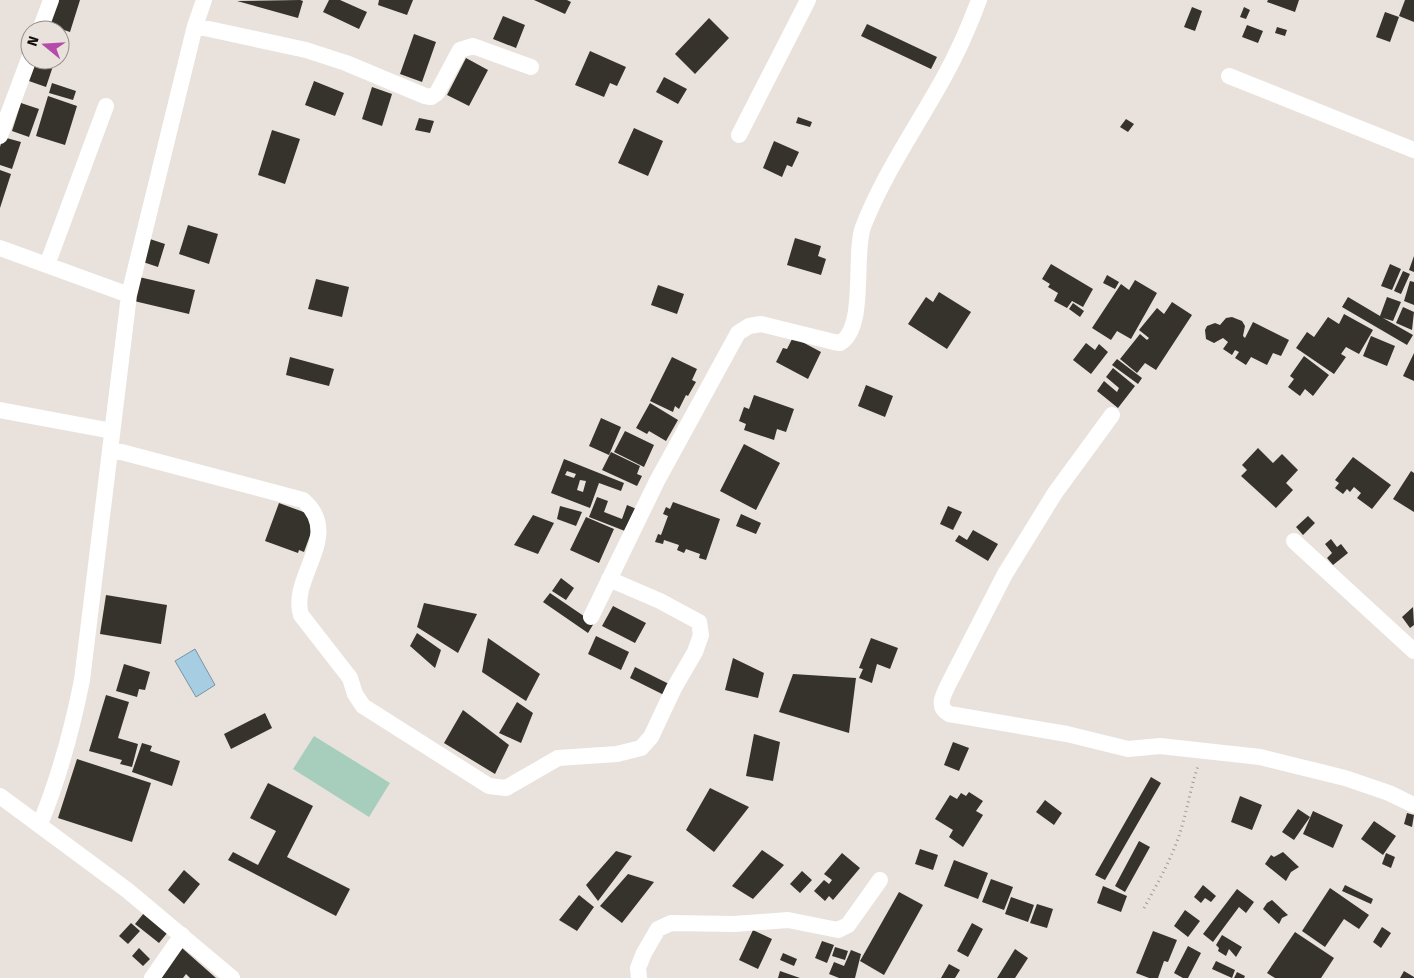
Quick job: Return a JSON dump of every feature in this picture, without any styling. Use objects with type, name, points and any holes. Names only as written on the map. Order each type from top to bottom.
[{"type":"street","points":[[44,20],[51,0]]},
{"type":"street","points":[[40,824],[55,788],[82,680],[129,295],[195,26],[204,0]]},
{"type":"street","points":[[739,135],[808,0]]},
{"type":"street","points":[[591,617],[657,481],[738,333],[749,326],[761,324],[840,343],[848,336],[855,318],[859,245],[863,226],[895,161],[943,80],[966,34],[979,0]]},
{"type":"street","points":[[195,26],[306,50],[346,63],[425,96],[432,97],[437,93],[460,50],[465,47],[473,46],[531,67]]},
{"type":"street","points":[[0,136],[25,70]]},
{"type":"street","points":[[1229,76],[1414,150]]},
{"type":"street","points":[[47,265],[106,106]]},
{"type":"street","points":[[0,248],[129,295]]},
{"type":"street","points":[[0,410],[112,431]]},
{"type":"street","points":[[1112,415],[1055,493],[1005,574],[951,679],[943,696],[942,707],[949,714],[1067,734],[1128,749],[1160,746],[1260,757],[1310,769],[1389,792],[1414,805]]},
{"type":"street","points":[[110,448],[303,500],[312,507],[317,515],[319,531],[316,547],[300,596],[298,606],[301,615],[350,678],[355,694],[363,706],[489,786],[506,788],[558,758],[618,754],[640,748],[651,738],[674,688],[695,652],[701,635],[701,628],[699,622],[682,612],[609,579]]},
{"type":"street","points":[[1294,541],[1414,651]]},
{"type":"street","points":[[0,796],[40,824],[182,935],[232,978]]},
{"type":"street","points":[[639,978],[638,968],[644,953],[658,929],[670,923],[734,924],[788,920],[838,930],[848,925],[880,880]]},
{"type":"street","points":[[152,978],[182,935]]},
{"type":"path","points":[[1144,908],[1169,861],[1182,827],[1190,787],[1204,751]]},
{"type":"green space","points":[[314,736],[390,783],[369,817],[293,769]]},
{"type":"water","points":[[195,649],[215,685],[196,697],[175,661]]},
{"type":"building","points":[[57,0],[80,0],[70,32],[70,20],[51,20]]},
{"type":"building","points":[[329,0],[340,0],[367,12],[359,29],[323,12]]},
{"type":"building","points":[[379,0],[413,0],[407,15],[378,5]]},
{"type":"building","points":[[534,0],[567,0],[571,2],[565,14]]},
{"type":"building","points":[[1268,0],[1299,0],[1295,12],[1267,2]]},
{"type":"building","points":[[1405,0],[1414,0],[1414,22],[1399,16]]},
{"type":"building","points":[[237,1],[303,1],[298,18]]},
{"type":"building","points":[[1192,7],[1202,11],[1195,31],[1184,27]]},
{"type":"building","points":[[1244,7],[1250,10],[1246,19],[1240,17]]},
{"type":"building","points":[[1385,12],[1399,17],[1390,42],[1376,37]]},
{"type":"building","points":[[503,16],[525,25],[516,48],[493,39]]},
{"type":"building","points":[[709,18],[729,38],[695,74],[675,54]]},
{"type":"building","points":[[867,24],[937,57],[931,69],[861,36]]},
{"type":"building","points":[[1247,25],[1263,31],[1258,43],[1242,37]]},
{"type":"building","points":[[1277,27],[1287,30],[1285,36],[1275,33]]},
{"type":"building","points":[[414,34],[436,42],[422,82],[400,74]]},
{"type":"building","points":[[590,51],[626,67],[617,86],[610,83],[604,97],[575,85]]},
{"type":"building","points":[[466,58],[488,70],[469,106],[447,95]]},
{"type":"building","points":[[30,70],[52,70],[46,87],[26,80]]},
{"type":"building","points":[[664,77],[687,89],[678,104],[656,92]]},
{"type":"building","points":[[314,81],[344,93],[335,116],[305,105]]},
{"type":"building","points":[[52,83],[76,91],[73,100],[49,93]]},
{"type":"building","points":[[372,87],[392,94],[382,126],[362,119]]},
{"type":"building","points":[[48,96],[77,106],[65,145],[36,136]]},
{"type":"building","points":[[21,103],[39,109],[29,137],[12,131]]},
{"type":"building","points":[[798,117],[812,122],[810,127],[796,123]]},
{"type":"building","points":[[419,118],[434,121],[430,133],[415,130]]},
{"type":"building","points":[[1126,119],[1134,124],[1128,132],[1120,127]]},
{"type":"building","points":[[634,128],[663,141],[648,176],[618,163]]},
{"type":"building","points":[[272,130],[300,139],[285,184],[258,175]]},
{"type":"building","points":[[3,137],[21,142],[12,169],[0,165],[0,147]]},
{"type":"building","points":[[774,141],[799,152],[792,167],[787,165],[782,177],[763,168]]},
{"type":"building","points":[[0,170],[11,174],[0,208]]},
{"type":"building","points":[[188,225],[218,234],[209,264],[179,254]]},
{"type":"building","points":[[147,238],[165,244],[158,267],[140,261]]},
{"type":"building","points":[[795,238],[821,246],[818,256],[826,259],[821,275],[787,265]]},
{"type":"building","points":[[1414,256],[1414,272],[1409,270]]},
{"type":"building","points":[[1051,264],[1093,289],[1083,307],[1072,301],[1067,308],[1054,301],[1058,293],[1048,287],[1050,284],[1042,279]]},
{"type":"building","points":[[1390,264],[1401,269],[1392,290],[1381,286]]},
{"type":"building","points":[[1403,271],[1410,274],[1401,294],[1394,291]]},
{"type":"building","points":[[1107,275],[1119,282],[1115,289],[1103,283]]},
{"type":"building","points":[[139,277],[195,290],[189,314],[134,301]]},
{"type":"building","points":[[316,279],[349,287],[342,317],[308,309]]},
{"type":"building","points":[[1135,280],[1157,293],[1131,339],[1117,331],[1111,340],[1092,328],[1121,284],[1129,290]]},
{"type":"building","points":[[1410,281],[1414,282],[1414,305],[1404,301]]},
{"type":"building","points":[[658,285],[684,294],[677,314],[651,305]]},
{"type":"building","points":[[939,292],[971,312],[947,349],[908,324],[926,297],[933,302]]},
{"type":"building","points":[[1348,297],[1380,316],[1387,297],[1401,302],[1393,321],[1383,318],[1413,335],[1407,345],[1342,307]]},
{"type":"building","points":[[1172,302],[1192,315],[1156,370],[1145,363],[1137,373],[1120,359],[1140,334],[1147,340],[1149,338],[1139,330],[1157,308],[1164,314]]},
{"type":"building","points":[[1073,303],[1084,311],[1080,317],[1069,309]]},
{"type":"building","points":[[1403,307],[1414,312],[1412,330],[1396,323]]},
{"type":"building","points":[[1344,314],[1373,330],[1359,354],[1346,347],[1341,354],[1346,357],[1334,374],[1296,348],[1307,332],[1314,337],[1328,317],[1339,324]]},
{"type":"building","points":[[1232,317],[1242,321],[1245,326],[1243,336],[1245,338],[1253,322],[1289,340],[1281,356],[1273,353],[1267,365],[1251,357],[1246,365],[1235,358],[1239,352],[1235,350],[1232,355],[1223,349],[1228,342],[1223,338],[1214,343],[1206,339],[1205,330],[1207,326],[1215,323],[1220,325],[1226,318]]},
{"type":"building","points":[[1371,336],[1395,346],[1387,366],[1363,356]]},
{"type":"building","points":[[793,337],[821,352],[808,379],[776,362],[783,348],[787,349]]},
{"type":"building","points":[[1086,343],[1095,350],[1099,344],[1108,352],[1091,374],[1073,360]]},
{"type":"building","points":[[1414,353],[1414,381],[1403,376]]},
{"type":"building","points":[[1304,356],[1329,375],[1313,396],[1305,389],[1300,396],[1288,387],[1294,379],[1290,376]]},
{"type":"building","points":[[290,357],[334,369],[329,386],[286,375]]},
{"type":"building","points":[[672,357],[697,369],[692,380],[696,382],[688,396],[686,395],[679,409],[675,406],[673,412],[650,401]]},
{"type":"building","points":[[1117,359],[1142,378],[1138,384],[1112,365]]},
{"type":"building","points":[[1113,368],[1135,386],[1118,408],[1097,391],[1104,381],[1117,392],[1119,388],[1106,377]]},
{"type":"building","points":[[866,385],[893,396],[885,417],[858,406]]},
{"type":"building","points":[[754,395],[794,409],[786,432],[777,429],[774,440],[744,430],[746,424],[739,421],[744,407],[749,409]]},
{"type":"building","points":[[650,403],[678,420],[666,441],[649,431],[647,434],[636,428]]},
{"type":"building","points":[[601,418],[621,427],[609,455],[589,446]]},
{"type":"building","points":[[625,431],[654,445],[644,467],[614,452]]},
{"type":"building","points":[[744,444],[780,463],[756,510],[720,491]]},
{"type":"building","points":[[1258,448],[1273,463],[1282,454],[1298,470],[1286,483],[1293,490],[1276,508],[1241,476],[1247,470],[1242,465]]},
{"type":"building","points":[[611,452],[640,466],[637,474],[642,476],[637,486],[602,470]]},
{"type":"building","points":[[1353,457],[1391,485],[1372,509],[1357,498],[1361,493],[1354,487],[1350,492],[1347,489],[1343,494],[1335,488],[1339,483],[1335,480]]},
{"type":"building","points":[[564,459],[624,483],[621,491],[599,483],[590,508],[551,493]],"holes":[[[567,471],[576,474],[574,478],[565,475]],[[580,480],[586,481],[583,492],[577,490]]]},
{"type":"building","points":[[1411,471],[1414,473],[1414,512],[1393,499]]},
{"type":"building","points":[[597,497],[608,501],[604,512],[622,519],[627,505],[639,510],[630,533],[589,517]]},
{"type":"building","points":[[673,502],[720,519],[706,560],[699,558],[700,554],[686,549],[684,553],[677,550],[679,545],[664,540],[663,544],[655,542],[658,534],[661,535],[668,516],[663,514],[666,507],[670,509]]},
{"type":"building","points":[[279,503],[309,514],[315,522],[304,552],[299,550],[298,553],[265,541]]},
{"type":"building","points":[[560,506],[582,512],[576,526],[557,519]]},
{"type":"building","points":[[948,506],[962,512],[953,530],[940,524]]},
{"type":"building","points":[[741,514],[761,523],[756,534],[736,526]]},
{"type":"building","points":[[533,515],[554,523],[538,554],[514,545]]},
{"type":"building","points":[[1308,516],[1315,523],[1303,535],[1296,527]]},
{"type":"building","points":[[586,517],[614,529],[599,563],[570,550]]},
{"type":"building","points":[[973,530],[998,544],[988,561],[955,541],[959,535],[967,540]]},
{"type":"building","points":[[1331,539],[1337,547],[1341,544],[1348,553],[1333,565],[1327,558],[1332,553],[1325,544]]},
{"type":"building","points":[[561,578],[574,588],[566,600],[552,591]]},
{"type":"building","points":[[550,593],[594,623],[588,633],[543,602]]},
{"type":"building","points":[[106,595],[167,605],[161,644],[100,634]]},
{"type":"building","points":[[424,603],[477,614],[458,653],[417,627]]},
{"type":"building","points":[[613,606],[646,623],[635,643],[602,626]]},
{"type":"building","points":[[1413,607],[1414,625],[1410,628],[1402,617]]},
{"type":"building","points":[[417,633],[441,650],[435,668],[410,646]]},
{"type":"building","points":[[596,636],[629,652],[621,670],[588,654]]},
{"type":"building","points":[[488,638],[540,674],[526,701],[482,672]]},
{"type":"building","points":[[871,638],[898,648],[890,669],[877,664],[872,683],[859,678],[863,669],[859,668]]},
{"type":"building","points":[[733,658],[764,673],[758,698],[725,690]]},
{"type":"building","points":[[124,664],[150,672],[145,690],[139,689],[137,697],[116,691]]},
{"type":"building","points":[[635,667],[669,684],[664,695],[630,678]]},
{"type":"building","points":[[793,674],[856,678],[849,733],[779,712]]},
{"type":"building","points":[[106,695],[129,702],[118,738],[138,744],[132,767],[120,764],[122,760],[89,751]]},
{"type":"building","points":[[517,702],[533,713],[521,743],[499,733]]},
{"type":"building","points":[[463,710],[509,745],[495,774],[444,743]]},
{"type":"building","points":[[265,713],[272,728],[231,749],[224,734]]},
{"type":"building","points":[[754,734],[780,742],[773,781],[746,776]]},
{"type":"building","points":[[953,742],[969,748],[959,771],[944,765]]},
{"type":"building","points":[[142,743],[152,746],[150,751],[180,761],[172,786],[132,772]]},
{"type":"building","points":[[77,759],[151,783],[132,842],[58,818]]},
{"type":"building","points":[[1151,777],[1161,783],[1105,880],[1095,875]]},
{"type":"building","points":[[268,783],[313,806],[287,857],[350,889],[336,916],[228,860],[233,852],[258,865],[276,831],[250,818]]},
{"type":"building","points":[[710,788],[749,807],[714,852],[686,830]]},
{"type":"building","points":[[969,792],[983,801],[976,811],[983,815],[963,847],[949,837],[953,830],[935,819],[950,795],[957,799],[961,793],[966,796]]},
{"type":"building","points":[[1240,796],[1262,805],[1252,830],[1231,822]]},
{"type":"building","points":[[1045,800],[1062,813],[1054,825],[1036,812]]},
{"type":"building","points":[[1298,809],[1310,817],[1294,840],[1282,832]]},
{"type":"building","points":[[1313,811],[1343,825],[1333,848],[1303,834]]},
{"type":"building","points":[[1407,813],[1414,815],[1412,827],[1404,824]]},
{"type":"building","points":[[1374,821],[1396,836],[1383,855],[1361,839]]},
{"type":"building","points":[[1139,841],[1150,847],[1125,892],[1115,886]]},
{"type":"building","points":[[920,849],[938,855],[933,870],[915,864]]},
{"type":"building","points":[[762,850],[784,865],[753,899],[732,886]]},
{"type":"building","points":[[616,851],[632,856],[598,901],[586,885]]},
{"type":"building","points":[[1283,852],[1299,867],[1291,872],[1286,881],[1265,864],[1271,855],[1274,857]]},
{"type":"building","points":[[842,853],[860,868],[833,900],[829,896],[825,901],[814,891],[824,880],[829,884],[832,880],[824,874]]},
{"type":"building","points":[[1386,853],[1395,857],[1391,868],[1382,864]]},
{"type":"building","points":[[954,860],[988,873],[978,899],[944,886]]},
{"type":"building","points":[[184,870],[200,884],[184,904],[168,890]]},
{"type":"building","points":[[802,871],[812,880],[800,893],[790,884]]},
{"type":"building","points":[[628,874],[654,882],[622,923],[600,906]]},
{"type":"building","points":[[991,879],[1013,887],[1004,910],[982,902]]},
{"type":"building","points":[[1203,885],[1216,896],[1211,902],[1205,898],[1201,903],[1194,897]]},
{"type":"building","points":[[1345,885],[1373,899],[1371,904],[1342,891]]},
{"type":"building","points":[[1103,886],[1127,896],[1121,912],[1097,903]]},
{"type":"building","points":[[1330,888],[1369,915],[1359,929],[1344,919],[1325,947],[1302,931]]},
{"type":"building","points":[[1237,889],[1254,902],[1246,913],[1239,907],[1213,942],[1203,934]]},
{"type":"building","points":[[899,892],[923,905],[884,975],[860,961]]},
{"type":"building","points":[[579,895],[594,907],[577,931],[559,920]]},
{"type":"building","points":[[1011,897],[1034,905],[1028,922],[1005,914]]},
{"type":"building","points":[[1272,900],[1288,915],[1282,918],[1279,924],[1263,909]]},
{"type":"building","points":[[1037,904],[1053,909],[1047,928],[1030,923]]},
{"type":"building","points":[[1185,910],[1200,921],[1188,937],[1174,926]]},
{"type":"building","points":[[144,913],[168,932],[159,943],[135,924]]},
{"type":"building","points":[[131,923],[140,931],[128,944],[119,936]]},
{"type":"building","points":[[972,923],[983,929],[968,957],[957,951]]},
{"type":"building","points":[[1382,927],[1391,933],[1381,948],[1373,942]]},
{"type":"building","points":[[753,930],[772,939],[758,969],[739,960]]},
{"type":"building","points":[[1153,931],[1177,940],[1168,962],[1164,961],[1158,978],[1149,978],[1136,973]]},
{"type":"building","points":[[1295,932],[1334,958],[1321,978],[1275,978],[1267,973]]},
{"type":"building","points":[[1222,935],[1242,947],[1236,957],[1229,949],[1226,956],[1218,951],[1219,948],[1216,945]]},
{"type":"building","points":[[822,941],[834,945],[827,963],[815,958]]},
{"type":"building","points":[[1188,946],[1201,953],[1188,978],[1183,978],[1174,973]]},
{"type":"building","points":[[835,947],[848,951],[845,960],[832,956]]},
{"type":"building","points":[[139,948],[150,959],[143,966],[132,956]]},
{"type":"building","points":[[182,948],[216,978],[190,978],[186,974],[183,978],[156,978]]},
{"type":"building","points":[[1015,949],[1028,958],[1015,978],[997,978]]},
{"type":"building","points":[[851,950],[861,954],[855,978],[839,978],[829,974],[834,962],[844,966]]},
{"type":"building","points":[[783,953],[797,959],[794,966],[780,960]]},
{"type":"building","points":[[1216,961],[1235,970],[1232,978],[1212,969]]},
{"type":"building","points":[[949,964],[960,970],[955,978],[941,978]]},
{"type":"building","points":[[780,971],[800,978],[778,978]]},
{"type":"building","points":[[1404,971],[1414,977],[1414,978],[1400,978]]},
{"type":"building","points":[[1237,972],[1245,976],[1244,978],[1234,978]]}]
